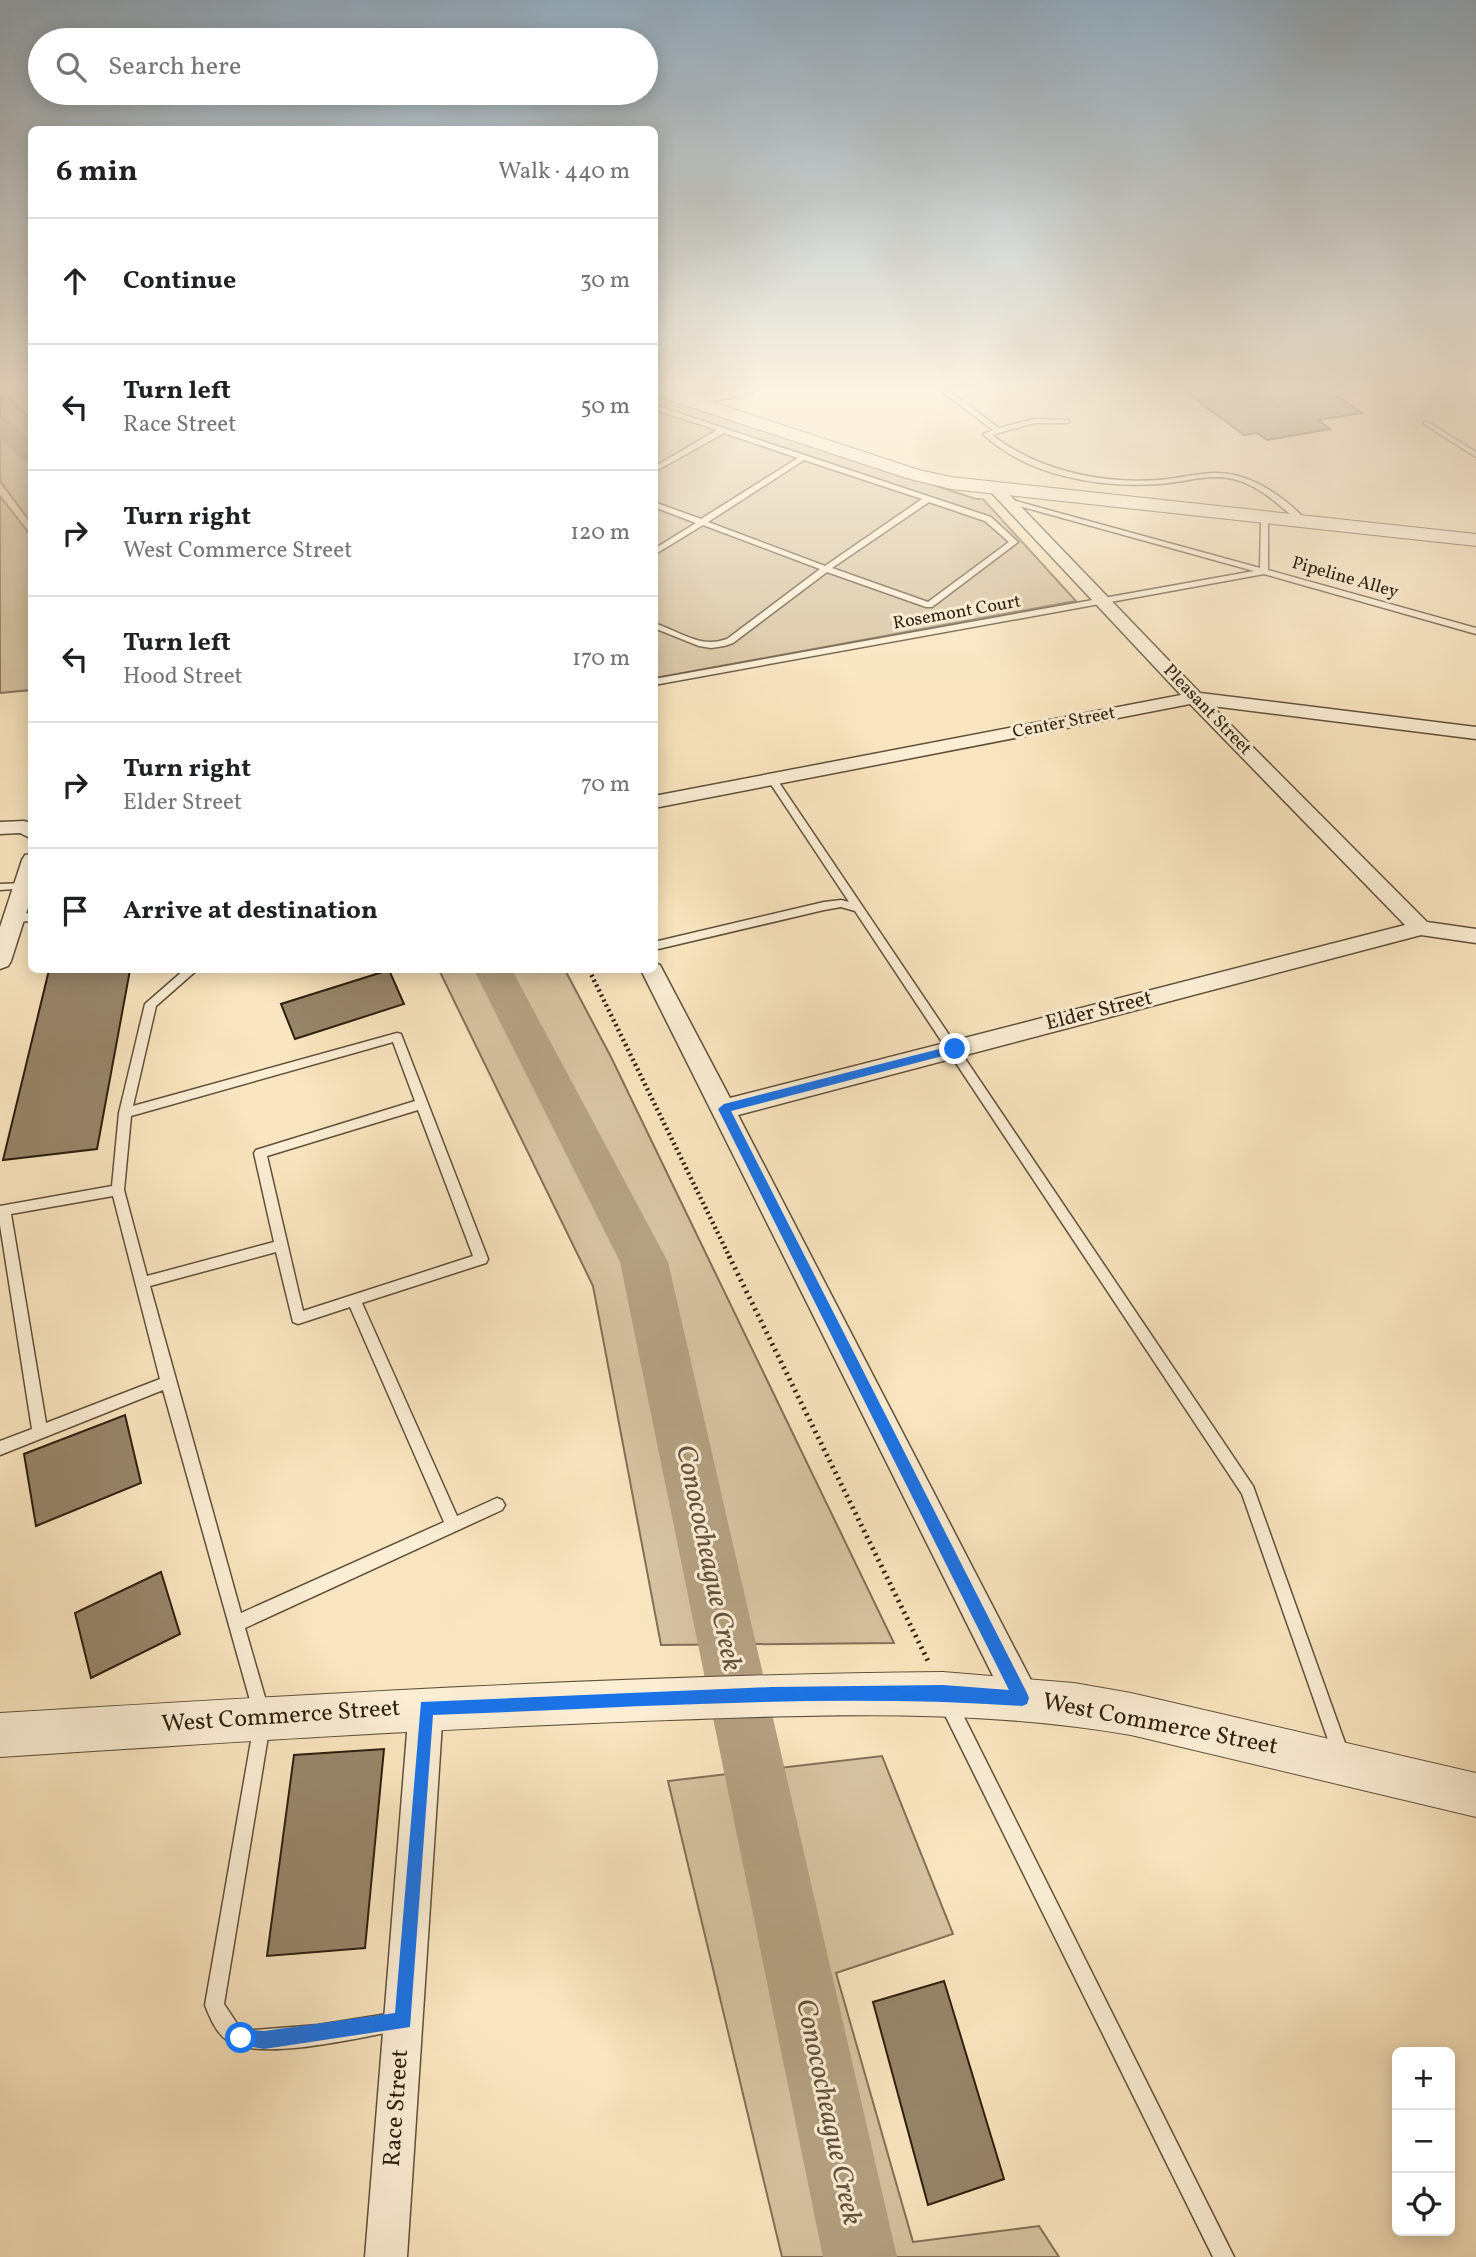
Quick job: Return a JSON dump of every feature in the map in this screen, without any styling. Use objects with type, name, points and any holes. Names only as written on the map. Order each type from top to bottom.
[{"type":"street","name":"Pleasant Street","points":[[1001,495],[1194,698],[1420,928]]},
{"type":"street","points":[[1015,495],[1302,520],[1476,540]]},
{"type":"street","name":"Center Street","points":[[658,801],[771,777],[1194,698],[1476,733]]},
{"type":"street","points":[[0,828],[28,830]]},
{"type":"street","points":[[0,961],[22,918],[23,886],[28,872]]},
{"type":"street","name":"Elder Street","points":[[724,1109],[1420,928],[1476,936]]},
{"type":"street","points":[[654,973],[1022,1698]]},
{"type":"street","name":"West Commerce Street","points":[[0,1735],[426,1708],[943,1693],[1022,1698],[1131,1714],[1344,1762],[1476,1796]]},
{"type":"street","name":"Race Street","points":[[386,2257],[426,1708]]},
{"type":"lane","points":[[658,550],[744,495]]},
{"type":"lane","points":[[658,505],[929,605],[1014,542],[988,519],[917,495]]},
{"type":"lane","name":"Pipeline Alley","points":[[1004,495],[1476,631]]},
{"type":"lane","points":[[1274,495],[1302,520]]},
{"type":"lane","points":[[658,627],[706,647],[717,648],[928,499]]},
{"type":"lane","points":[[1264,572],[1265,517]]},
{"type":"lane","name":"Rosemont Court","points":[[658,681],[1264,572]]},
{"type":"lane","points":[[771,777],[1248,1491],[1344,1762]]},
{"type":"lane","points":[[0,887],[23,886]]},
{"type":"lane","points":[[658,945],[841,903],[860,909]]},
{"type":"lane","points":[[187,973],[150,1004],[125,1113],[118,1190],[168,1382],[263,1718],[214,2005],[225,2026],[241,2038],[264,2040],[404,2021]]},
{"type":"lane","points":[[125,1113],[397,1037],[481,1259],[298,1318],[279,1246],[260,1153],[422,1104]]},
{"type":"lane","points":[[40,1433],[2,1210],[118,1190]]},
{"type":"lane","points":[[142,1283],[279,1246]]},
{"type":"lane","points":[[354,1300],[453,1525]]},
{"type":"lane","points":[[0,1448],[168,1382]]},
{"type":"lane","points":[[236,1624],[497,1505]]},
{"type":"lane","points":[[943,1693],[1224,2257]]},
{"type":"path","points":[[590,973],[943,1693]]},
{"type":"shaded area","points":[[11,495],[28,495],[28,519]]},
{"type":"shaded area","points":[[658,495],[965,495],[983,499],[1076,601],[658,677]]},
{"type":"shaded area","points":[[0,496],[28,532],[28,690],[0,693]]},
{"type":"shaded area","points":[[440,973],[567,973],[611,1057],[894,1643],[661,1645],[593,1286]]},
{"type":"shaded area","points":[[882,1756],[953,1934],[836,1973],[913,2242],[1039,2226],[1059,2257],[782,2257],[668,1781]]},
{"type":"building","points":[[48,973],[129,973],[97,1149],[3,1160]]},
{"type":"building","points":[[379,973],[390,973],[404,1004],[295,1039],[281,1004]]},
{"type":"building","points":[[125,1415],[141,1483],[36,1526],[24,1454]]},
{"type":"building","points":[[161,1572],[180,1634],[91,1678],[75,1613]]},
{"type":"building","points":[[384,1749],[365,1948],[267,1956],[294,1755]]},
{"type":"building","points":[[944,1981],[1004,2179],[928,2205],[873,2002]]},
{"type":"waterway","name":"Conococheague Creek","points":[[495,973],[644,1262],[860,2257]]},
{"type":"route","points":[[241,2038],[264,2040],[404,2021],[426,1708],[771,1695],[943,1693],[1022,1698],[724,1109],[955,1049]]}]
